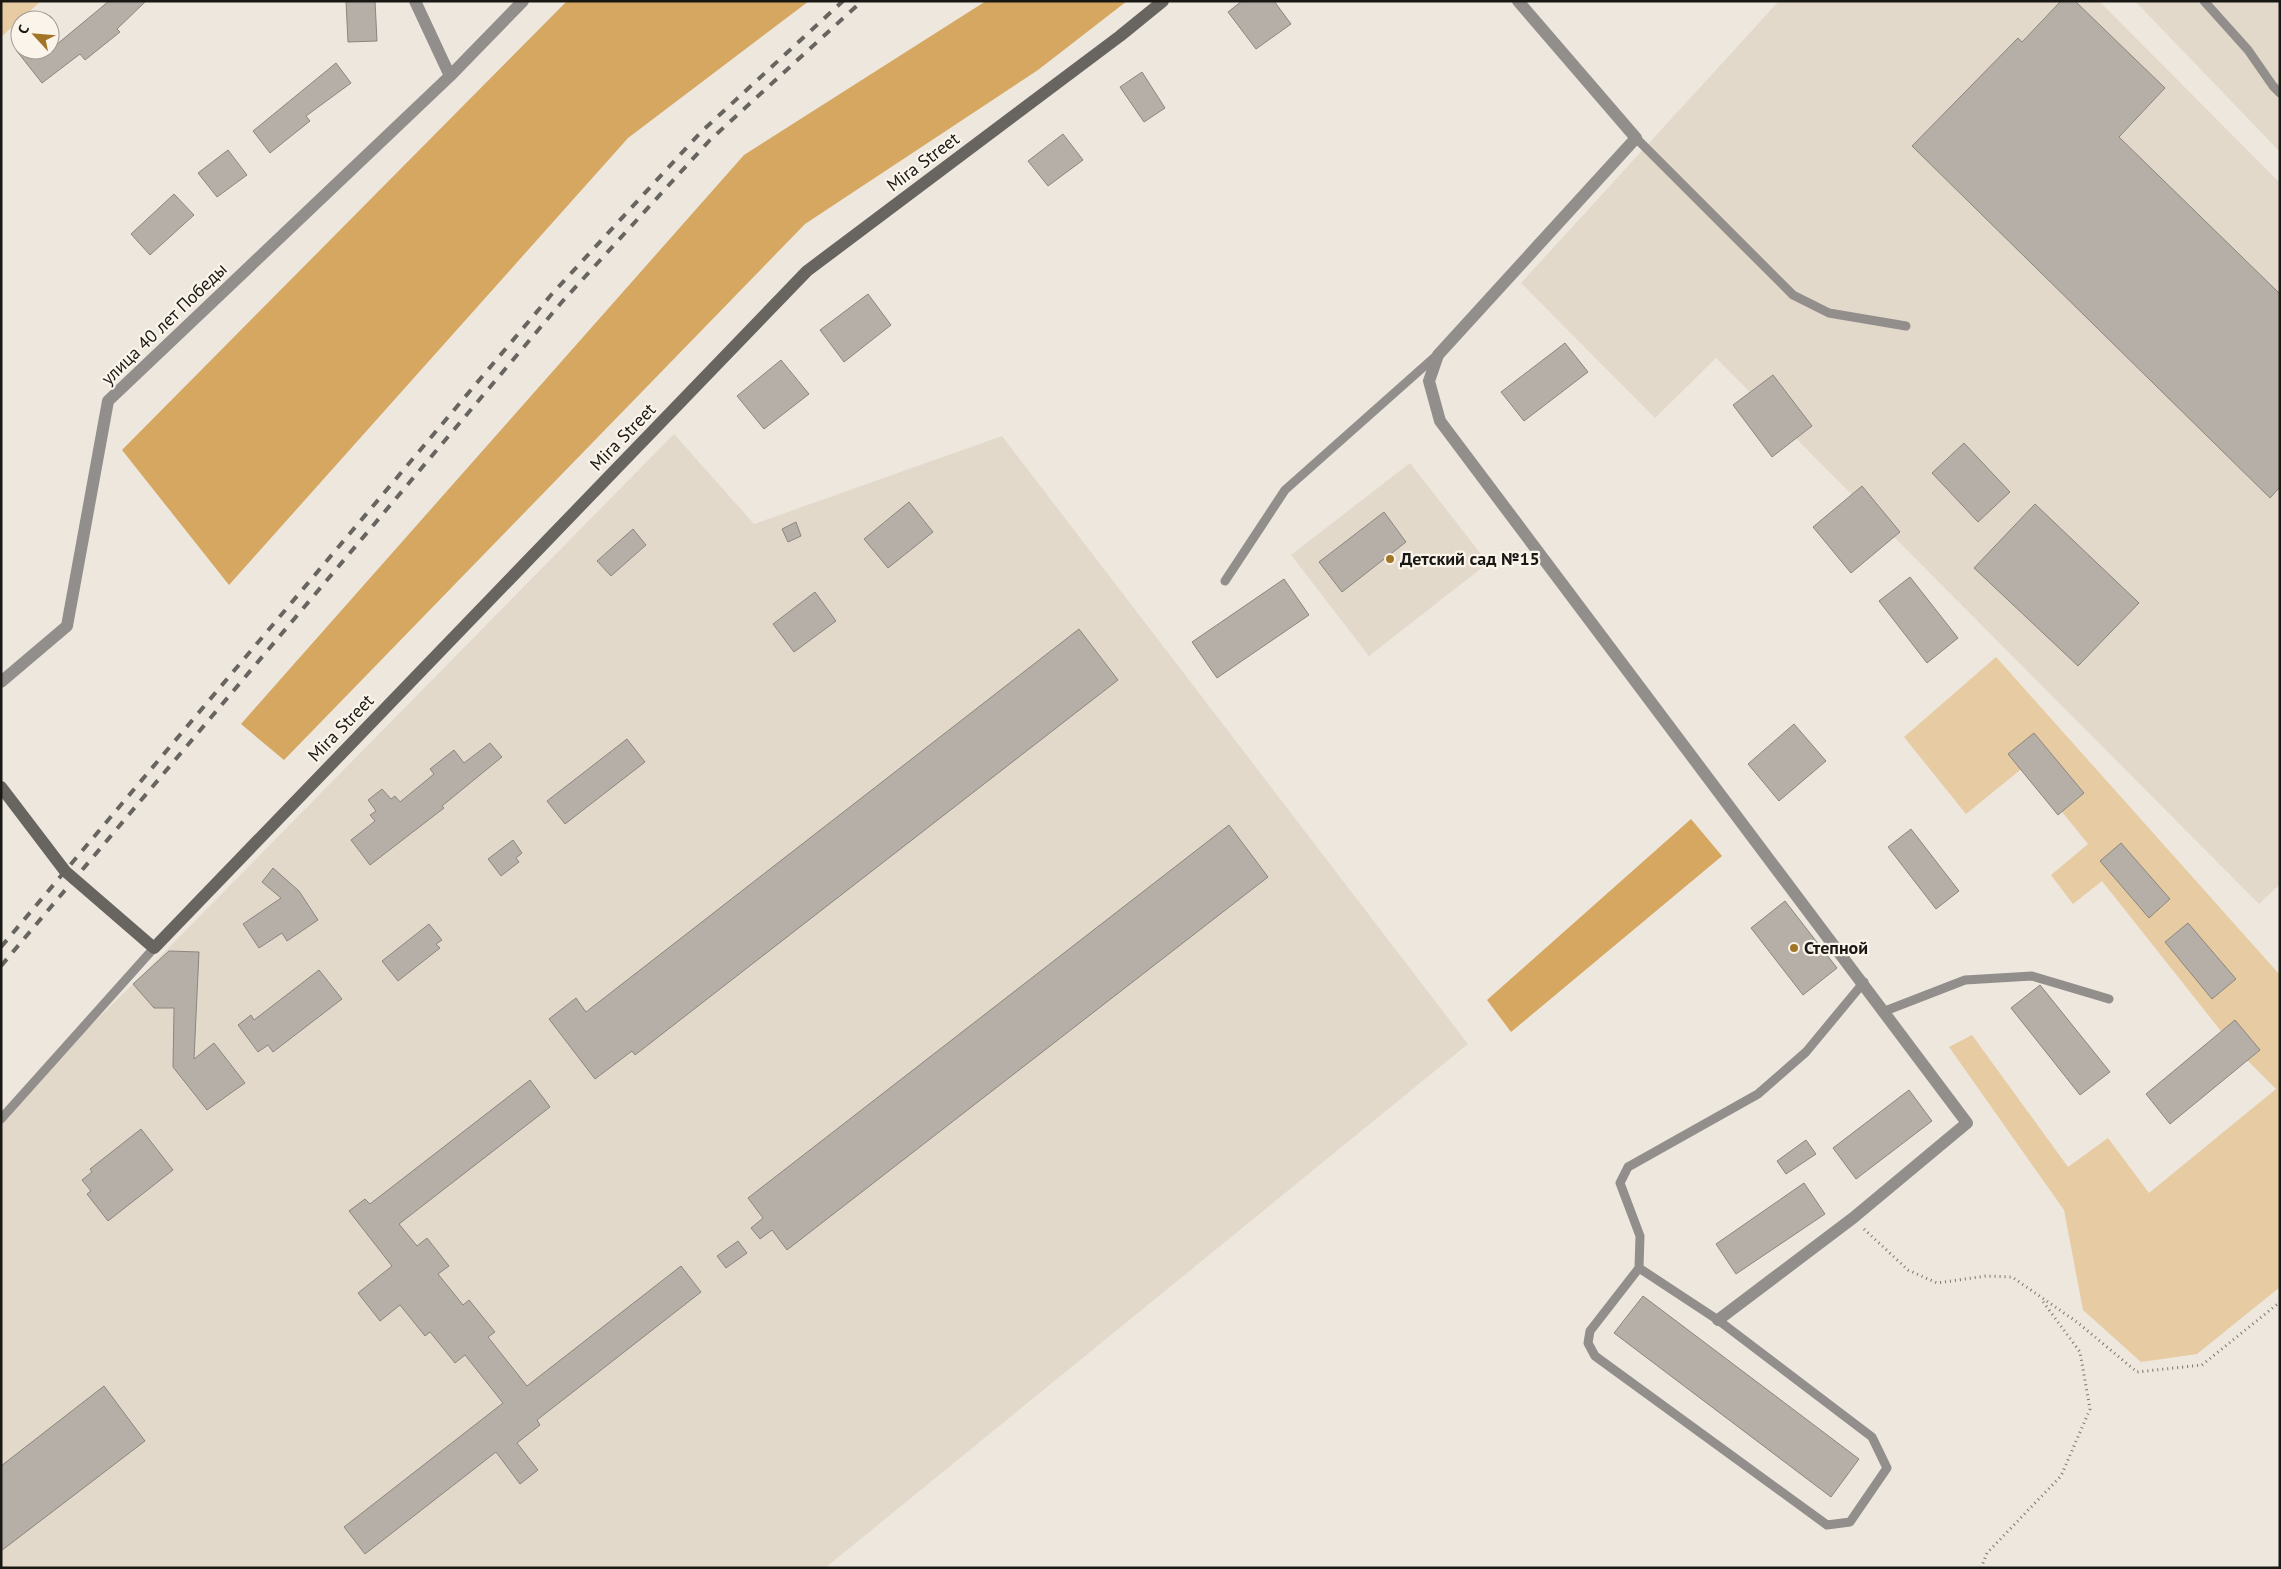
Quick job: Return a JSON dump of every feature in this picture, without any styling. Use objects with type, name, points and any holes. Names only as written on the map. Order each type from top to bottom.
[{"type":"street","points":[[415,1],[450,76]]},
{"type":"street","name":"улица 40 лет Победы","points":[[1,682],[67,626],[108,401],[450,76],[523,1]]},
{"type":"street","name":"Mira Street","points":[[154,948],[807,271],[1120,36],[1162,1]]},
{"type":"street","points":[[1518,1],[1636,138],[1438,354],[1429,381],[1440,421],[1864,982],[1967,1122],[1853,1218],[1718,1320]]},
{"type":"street","points":[[1,786],[65,871],[154,948]]},
{"type":"lane","points":[[2204,1],[2248,50],[2280,93]]},
{"type":"lane","points":[[1636,138],[1792,295],[1829,313],[1906,326]]},
{"type":"lane","points":[[1225,581],[1285,490],[1438,354]]},
{"type":"lane","points":[[1,1119],[154,948]]},
{"type":"lane","points":[[1885,1011],[1965,980],[2032,976],[2109,999]]},
{"type":"lane","points":[[1639,1268],[1718,1320],[1872,1437],[1887,1468],[1850,1522],[1827,1525],[1595,1356],[1588,1343],[1590,1331],[1639,1268],[1640,1236],[1620,1183],[1628,1167],[1758,1094],[1806,1052],[1864,982]]},
{"type":"path","points":[[1853,1218],[1908,1270],[1937,1283],[1986,1276],[2012,1277],[2077,1322],[2137,1372],[2202,1365],[2280,1302]]},
{"type":"path","points":[[1981,1568],[1987,1553],[2061,1476],[2090,1409],[2080,1352],[2039,1297]]},
{"type":"shaded area","points":[[1,1],[41,1],[31,10],[10,10],[10,29],[1,37]]},
{"type":"shaded area","points":[[567,1],[809,1],[628,138],[229,585],[122,450]]},
{"type":"shaded area","points":[[986,1],[1127,1],[1038,70],[805,224],[284,760],[241,724],[744,155]]},
{"type":"shaded area","points":[[1779,1],[2099,1],[2280,183],[2280,884],[2259,904],[1716,358],[1655,418],[1521,283]]},
{"type":"shaded area","points":[[2135,1],[2280,1],[2280,152]]},
{"type":"shaded area","points":[[674,434],[754,524],[1002,436],[1468,1044],[825,1568],[1,1568],[1,1113],[133,984]]},
{"type":"shaded area","name":"Детский сад №15","points":[[1410,463],[1488,563],[1369,656],[1291,555]]},
{"type":"shaded area","points":[[1996,657],[2280,975],[2280,1287],[2197,1354],[2141,1362],[2083,1310],[2064,1210],[1949,1047],[1972,1035],[2068,1167],[2108,1138],[2149,1193],[2276,1089],[2232,1045],[2102,881],[2073,904],[2051,875],[2088,844],[2025,766],[1966,814],[1904,737]]},
{"type":"shaded area","points":[[1691,819],[1722,856],[1511,1032],[1487,1000]]},
{"type":"building","points":[[109,1],[146,1],[117,29],[120,32],[85,60],[80,54],[42,83],[24,60],[60,60],[60,42]]},
{"type":"building","points":[[346,1],[375,1],[377,41],[348,42]]},
{"type":"building","points":[[1242,1],[1274,1],[1291,24],[1256,49],[1228,12]]},
{"type":"building","points":[[2061,1],[2075,1],[2165,88],[2119,137],[2280,294],[2280,487],[2270,498],[1912,146],[2018,38],[2022,42]]},
{"type":"building","points":[[336,63],[351,83],[306,116],[310,121],[270,153],[253,131]]},
{"type":"building","points":[[1142,72],[1165,108],[1144,122],[1120,87]]},
{"type":"building","points":[[1063,134],[1083,160],[1048,186],[1028,161]]},
{"type":"building","points":[[228,150],[247,175],[217,197],[198,173]]},
{"type":"building","points":[[174,194],[194,215],[150,255],[131,234]]},
{"type":"building","points":[[868,294],[891,325],[844,362],[820,330]]},
{"type":"building","points":[[1565,343],[1588,372],[1524,421],[1501,392]]},
{"type":"building","points":[[781,360],[809,394],[764,429],[737,396]]},
{"type":"building","points":[[1773,375],[1812,426],[1772,457],[1733,405]]},
{"type":"building","points":[[1964,443],[2010,492],[1978,522],[1932,473]]},
{"type":"building","points":[[1862,486],[1900,532],[1851,573],[1813,527]]},
{"type":"building","points":[[909,502],[933,532],[888,568],[864,539]]},
{"type":"building","points":[[2035,504],[2139,603],[2078,666],[1974,568]]},
{"type":"building","points":[[1384,512],[1406,542],[1342,592],[1319,562]]},
{"type":"building","points":[[796,522],[801,536],[788,542],[782,529]]},
{"type":"building","points":[[633,529],[646,545],[611,576],[597,561]]},
{"type":"building","points":[[1910,577],[1958,638],[1927,663],[1879,601]]},
{"type":"building","points":[[1284,579],[1309,615],[1217,678],[1192,642]]},
{"type":"building","points":[[815,592],[836,621],[794,652],[773,624]]},
{"type":"building","points":[[1079,629],[1118,680],[635,1055],[632,1051],[595,1079],[549,1019],[576,998],[586,1012]]},
{"type":"building","points":[[1794,724],[1826,761],[1779,801],[1748,764]]},
{"type":"building","points":[[2034,733],[2084,793],[2058,815],[2008,754]]},
{"type":"building","points":[[627,739],[645,762],[565,824],[547,801]]},
{"type":"building","points":[[490,743],[502,757],[442,806],[444,808],[370,865],[351,840],[375,821],[370,815],[376,811],[368,800],[382,789],[391,799],[395,796],[400,802],[434,774],[430,769],[454,750],[464,763]]},
{"type":"building","points":[[1229,825],[1268,877],[787,1250],[772,1230],[760,1239],[751,1228],[763,1218],[748,1198]]},
{"type":"building","points":[[1911,829],[1959,891],[1936,909],[1888,847]]},
{"type":"building","points":[[513,840],[522,853],[516,858],[519,862],[501,876],[488,859]]},
{"type":"building","points":[[2121,843],[2170,899],[2149,918],[2100,861]]},
{"type":"building","points":[[273,868],[299,891],[318,920],[287,941],[282,933],[259,948],[243,924],[281,898],[262,882]]},
{"type":"building","name":"Степной","points":[[1785,901],[1837,968],[1803,995],[1751,928]]},
{"type":"building","points":[[2188,923],[2236,979],[2212,999],[2165,942]]},
{"type":"building","points":[[429,924],[442,940],[436,944],[440,948],[398,981],[382,961]]},
{"type":"building","points":[[169,951],[199,952],[194,1059],[214,1043],[245,1083],[207,1110],[173,1067],[174,1008],[154,1008],[133,984]]},
{"type":"building","points":[[319,970],[342,999],[273,1052],[268,1045],[258,1052],[238,1025],[251,1015],[254,1020]]},
{"type":"building","points":[[2040,985],[2110,1072],[2080,1095],[2011,1008]]},
{"type":"building","points":[[2235,1020],[2260,1050],[2170,1124],[2146,1094]]},
{"type":"building","points":[[530,1080],[550,1107],[399,1224],[417,1246],[427,1238],[449,1266],[438,1274],[463,1305],[469,1300],[495,1332],[488,1337],[527,1386],[681,1266],[701,1292],[537,1420],[540,1425],[517,1443],[538,1470],[520,1484],[496,1452],[365,1554],[344,1527],[503,1403],[465,1355],[455,1363],[430,1332],[425,1336],[400,1305],[380,1321],[358,1293],[392,1266],[349,1211],[365,1199],[370,1204]]},
{"type":"building","points":[[1909,1090],[1932,1121],[1856,1179],[1833,1148]]},
{"type":"building","points":[[141,1129],[173,1170],[108,1221],[87,1194],[91,1191],[82,1180],[92,1172],[90,1169]]},
{"type":"building","points":[[1806,1140],[1816,1154],[1786,1174],[1777,1161]]},
{"type":"building","points":[[1804,1183],[1825,1214],[1736,1274],[1716,1244]]},
{"type":"building","points":[[738,1241],[747,1253],[726,1268],[717,1256]]},
{"type":"building","points":[[1643,1296],[1859,1459],[1831,1497],[1614,1333]]},
{"type":"building","points":[[104,1386],[145,1441],[1,1551],[1,1466]]},
{"type":"railway","points":[[1,947],[551,295],[701,132],[843,1]]},
{"type":"railway","points":[[1,966],[561,303],[710,140],[862,1]]},
{"type":"place","name":"Детский сад №15","points":[[1390,559]]},
{"type":"place","name":"Степной","points":[[1794,948]]}]
